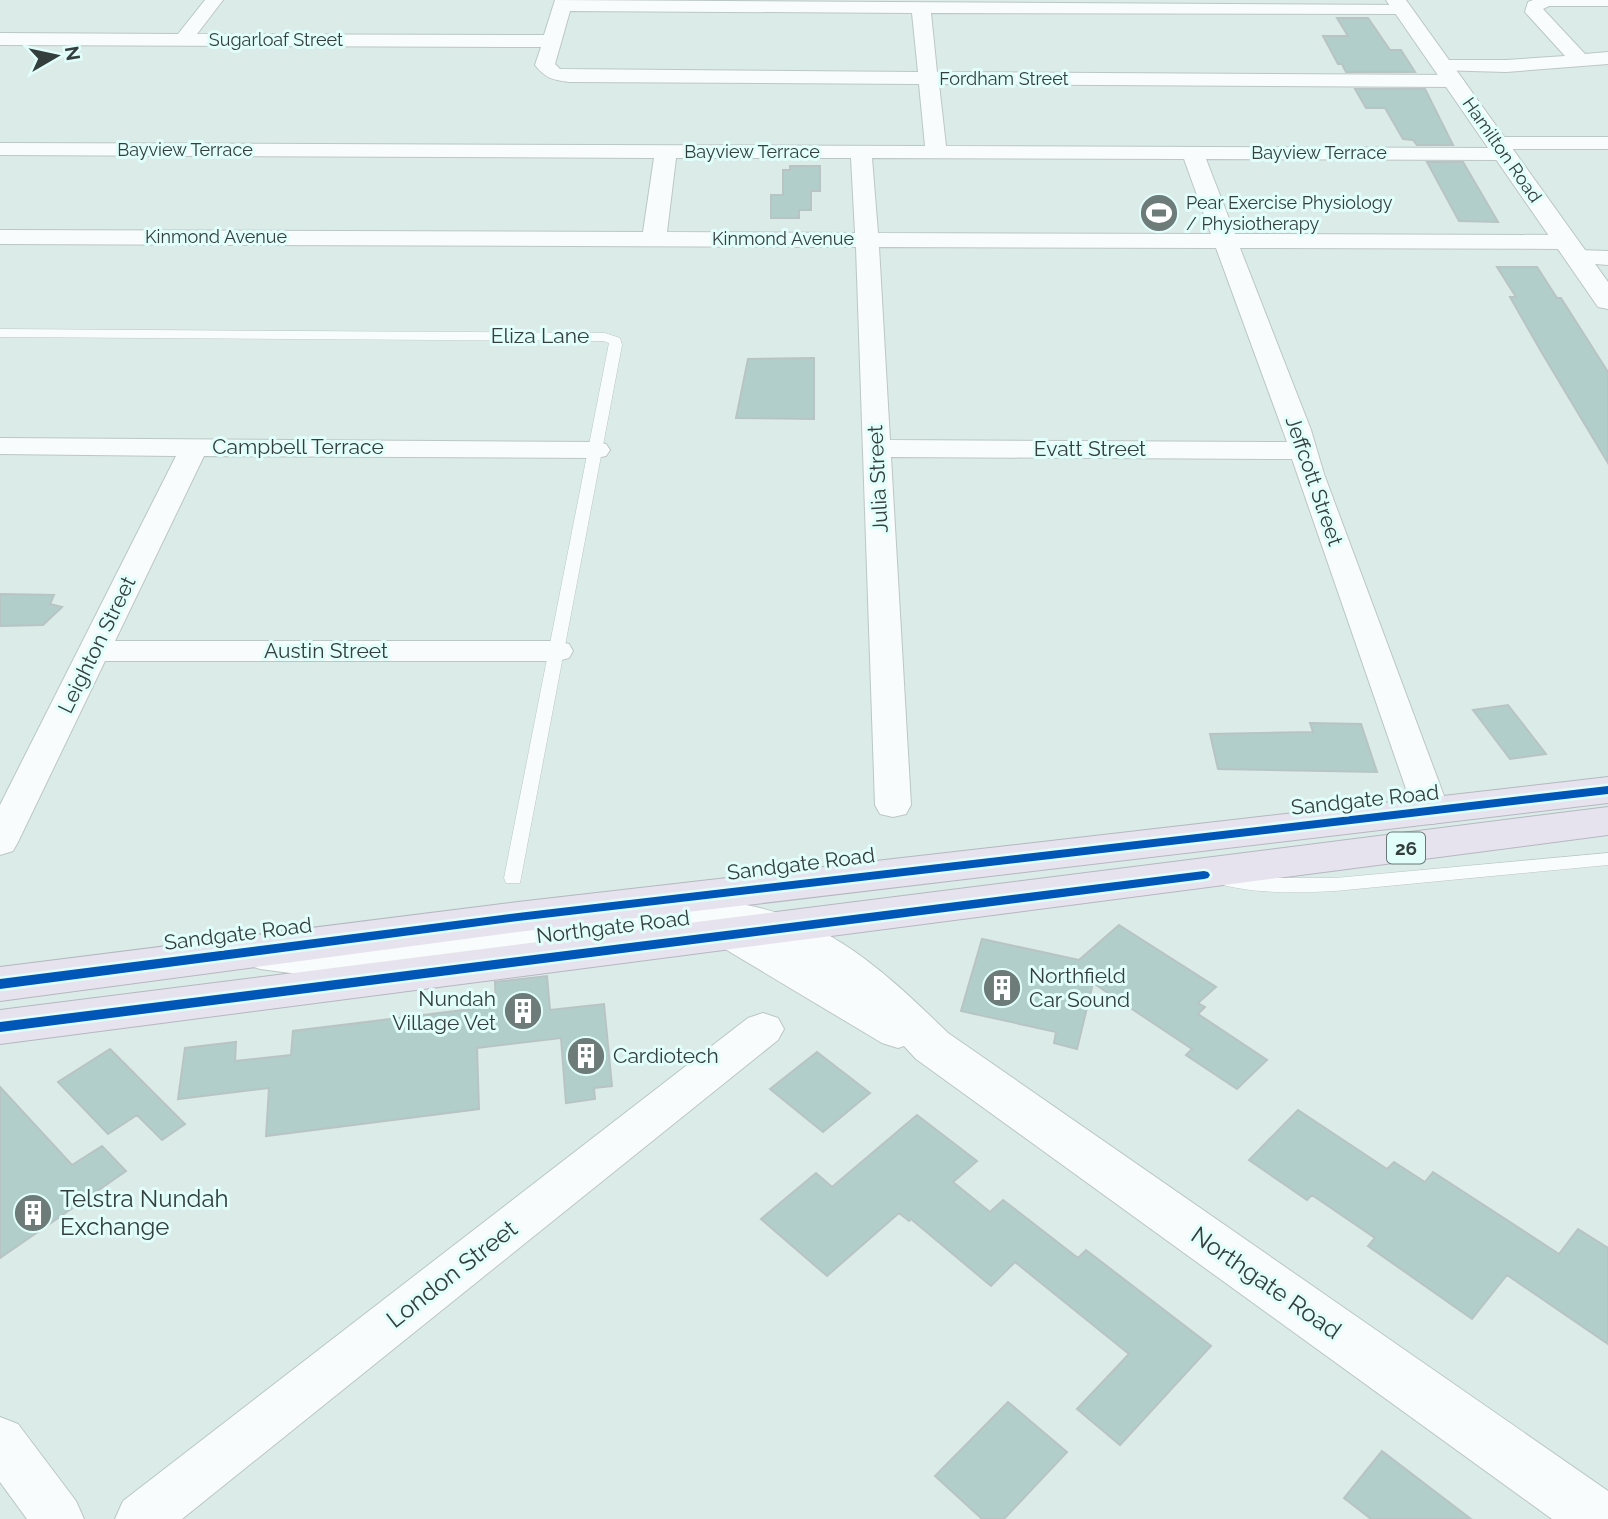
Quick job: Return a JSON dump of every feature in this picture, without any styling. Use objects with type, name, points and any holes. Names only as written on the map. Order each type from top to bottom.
[{"type":"highway","name":"Sandgate Road","points":[[5,979],[252,952],[884,873],[1608,790]]},
{"type":"highway","name":"26","points":[[0,1027],[784,929],[1608,821]]},
{"type":"street","points":[[184,39],[214,0]]},
{"type":"street","points":[[1579,59],[1534,12],[1534,6],[1547,1],[1608,1]]},
{"type":"street","points":[[551,41],[563,3],[1400,5]]},
{"type":"street","points":[[920,4],[936,152]]},
{"type":"street","name":"Hamilton Road","points":[[1400,5],[1608,301]]},
{"type":"street","name":"Sugarloaf Street","points":[[0,39],[551,41]]},
{"type":"street","name":"Fordham Street","points":[[551,41],[545,65],[554,74],[590,77],[928,79],[1449,74],[1608,58]]},
{"type":"street","name":"Bayview Terrace","points":[[0,149],[1192,152],[1501,148],[1608,143]]},
{"type":"street","points":[[654,239],[666,152]]},
{"type":"street","name":"Julia Street","points":[[861,152],[892,805]]},
{"type":"street","name":"Jeffcott Street","points":[[1192,152],[1303,451],[1432,812]]},
{"type":"street","name":"Kinmond Avenue","points":[[0,237],[1225,241],[1572,250],[1608,258]]},
{"type":"street","name":"Campbell Terrace","points":[[0,446],[596,450]]},
{"type":"street","name":"Leighton Street","points":[[0,842],[194,447]]},
{"type":"street","name":"Evatt Street","points":[[876,448],[1303,451]]},
{"type":"street","name":"Austin Street","points":[[94,651],[557,651]]},
{"type":"street","name":"Northgate Road","points":[[252,952],[329,962],[711,915],[734,916],[784,929],[847,966],[881,995],[932,1046],[1600,1519]]},
{"type":"street","name":"Northgate Road","points":[[735,934],[794,967],[881,1022],[932,1046]]},
{"type":"street","name":"London Street","points":[[141,1519],[763,1029]]},
{"type":"street","points":[[0,1441],[58,1519]]},
{"type":"lane","name":"Eliza Lane","points":[[0,333],[609,337],[616,345],[513,878]]},
{"type":"lane","points":[[1204,875],[1265,886],[1321,886],[1519,870],[1608,859]]},
{"type":"building","points":[[1337,18],[1368,18],[1390,50],[1401,50],[1415,72],[1346,72],[1342,64],[1338,64],[1323,36],[1348,36]]},
{"type":"building","points":[[1355,89],[1425,89],[1453,145],[1417,145],[1413,140],[1403,139],[1385,108],[1366,108]]},
{"type":"building","points":[[1427,162],[1463,162],[1498,222],[1459,221]]},
{"type":"building","points":[[790,166],[820,166],[820,191],[811,191],[811,210],[799,210],[799,218],[771,218],[771,195],[783,195],[783,170],[790,170]]},
{"type":"building","points":[[1497,267],[1537,267],[1557,298],[1561,298],[1608,372],[1608,463],[1510,297],[1516,297]]},
{"type":"building","points":[[814,358],[814,419],[736,418],[748,359]]},
{"type":"building","points":[[0,594],[54,595],[50,604],[62,607],[43,625],[0,626]]},
{"type":"building","points":[[1508,705],[1546,754],[1510,759],[1473,710]]},
{"type":"building","points":[[1310,723],[1361,724],[1377,772],[1218,769],[1210,734],[1313,732]]},
{"type":"building","points":[[1119,925],[1216,987],[1198,1003],[1205,1007],[1198,1014],[1267,1060],[1237,1089],[1186,1055],[1192,1049],[1093,983],[1077,1049],[1054,1043],[1056,1032],[961,1011],[982,939],[1079,960]]},
{"type":"building","points":[[547,976],[550,1010],[604,1004],[612,1086],[594,1088],[595,1099],[566,1103],[561,1038],[477,1048],[479,1109],[266,1136],[269,1088],[178,1099],[185,1048],[236,1042],[235,1061],[291,1055],[293,1031],[496,1006],[495,982]]},
{"type":"building","points":[[110,1049],[185,1124],[162,1140],[137,1115],[108,1134],[58,1082]]},
{"type":"building","points":[[817,1052],[870,1093],[823,1132],[770,1089]]},
{"type":"building","name":"Telstra Nundah Exchange","points":[[0,1087],[72,1165],[102,1146],[126,1171],[0,1258]]},
{"type":"building","points":[[1298,1110],[1387,1169],[1394,1162],[1425,1182],[1433,1172],[1559,1254],[1578,1229],[1608,1248],[1608,1344],[1507,1275],[1472,1319],[1368,1246],[1375,1238],[1312,1195],[1307,1200],[1249,1160]]},
{"type":"building","points":[[917,1115],[977,1161],[953,1182],[990,1212],[1003,1200],[1078,1258],[1086,1250],[1211,1346],[1120,1445],[1077,1409],[1129,1354],[1015,1262],[991,1286],[911,1219],[909,1221],[899,1213],[827,1276],[761,1219],[816,1173],[832,1187]]},
{"type":"building","points":[[1008,1402],[1067,1452],[1004,1519],[982,1519],[935,1476]]},
{"type":"building","points":[[1382,1451],[1471,1519],[1371,1519],[1344,1498]]},
{"type":"cycle path","points":[[0,984],[518,917],[1608,790]]},
{"type":"cycle path","points":[[0,1027],[1204,875]]},
{"type":"place","name":"Pear Exercise Physiology / Physiotherapy","points":[[1159,213]]},
{"type":"place","name":"Northfield Car Sound","points":[[1002,988]]},
{"type":"place","name":"Nundah Village Vet","points":[[523,1011]]},
{"type":"place","name":"Cardiotech","points":[[586,1056]]},
{"type":"place","name":"Telstra Nundah Exchange","points":[[33,1213]]}]
